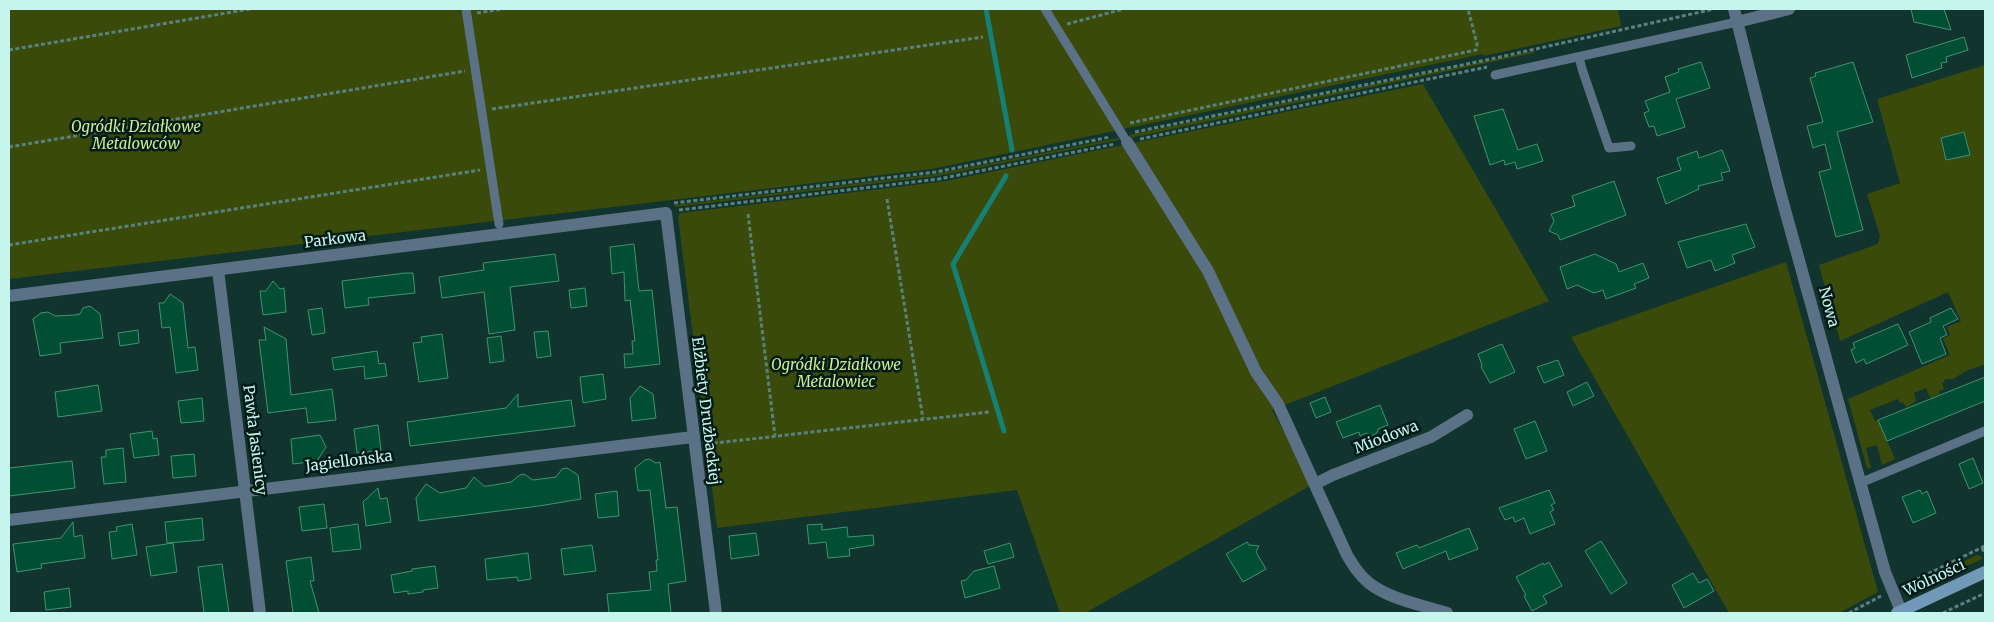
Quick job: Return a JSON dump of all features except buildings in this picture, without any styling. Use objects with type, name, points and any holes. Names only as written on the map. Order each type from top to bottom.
[{"type":"main road","name":"Wolności","points":[[1899,612],[1985,572]]},
{"type":"street","name":"Nowa","points":[[1734,9],[1779,188],[1885,572],[1899,612]]},
{"type":"street","points":[[1737,22],[1789,9]]},
{"type":"street","points":[[1125,138],[1208,271],[1256,372],[1278,404],[1347,554],[1356,569],[1366,580],[1393,595],[1447,613]]},
{"type":"street","name":"Parkowa","points":[[9,296],[218,270],[669,208]]},
{"type":"street","name":"Elżbiety Drużbackiej","points":[[669,208],[694,441],[716,613]]},
{"type":"street","name":"Pawła Jasienicy","points":[[218,270],[260,613]]},
{"type":"street","name":"Miodowa","points":[[1315,484],[1333,475],[1431,437],[1467,416]]},
{"type":"street","name":"Jagiellońska","points":[[9,520],[245,490],[694,441]]},
{"type":"lane","points":[[1045,9],[1125,138]]},
{"type":"lane","points":[[466,12],[500,224]]},
{"type":"lane","points":[[1495,76],[1737,22]]},
{"type":"lane","points":[[1579,57],[1609,148],[1631,146]]},
{"type":"lane","points":[[1860,483],[1985,431]]},
{"type":"path","points":[[9,50],[250,9]]},
{"type":"path","points":[[466,12],[502,9]]},
{"type":"path","points":[[1057,27],[1124,9]]},
{"type":"path","points":[[1118,125],[1476,50],[1477,44],[1468,9]]},
{"type":"path","points":[[669,208],[939,178],[1714,9]]},
{"type":"path","points":[[482,110],[984,37]]},
{"type":"path","points":[[669,208],[936,172],[1125,138],[1494,65]]},
{"type":"path","points":[[9,146],[475,69]]},
{"type":"path","points":[[9,245],[491,168]]},
{"type":"path","points":[[887,199],[923,419]]},
{"type":"path","points":[[748,214],[775,436]]},
{"type":"path","points":[[694,441],[775,436],[989,412]]},
{"type":"path","points":[[1849,613],[1892,590],[1984,547],[1985,554]]},
{"type":"path","points":[[1944,613],[1985,593]]},
{"type":"green space","name":"Ogródki Działkowe Metalowców","points":[[9,9],[1618,9],[1621,26],[1484,56],[1483,54],[932,169],[9,279]]},
{"type":"green space","points":[[1534,51],[1534,53],[1130,138],[1129,135]]},
{"type":"green space","points":[[1985,65],[1985,367],[1984,365],[1968,370],[1953,379],[1944,379],[1945,382],[1942,383],[1944,389],[1939,391],[1940,394],[1930,398],[1926,388],[1914,393],[1916,401],[1906,408],[1904,403],[1899,402],[1898,399],[1870,410],[1875,421],[1878,420],[1895,459],[1882,465],[1877,445],[1866,448],[1871,468],[1867,468],[1848,399],[1950,355],[1943,339],[1950,335],[1947,327],[1961,321],[1948,292],[1840,341],[1819,265],[1878,244],[1880,236],[1867,194],[1900,183],[1877,99]]},
{"type":"green space","name":"Ogródki Działkowe Metalowiec","points":[[1423,84],[1549,301],[1272,410],[1303,466],[1310,486],[1085,613],[1060,613],[1017,490],[717,528],[678,217],[680,213],[946,181]]},
{"type":"green space","points":[[1118,138],[1119,140],[938,176],[675,207],[675,205],[936,174]]},
{"type":"green space","points":[[1786,262],[1878,592],[1839,613],[1729,613],[1571,337]]},
{"type":"green space","points":[[1977,555],[1981,556],[1982,559],[1920,588],[1909,587]]},
{"type":"waterway","points":[[986,9],[1012,150]]},
{"type":"waterway","points":[[1004,431],[953,264],[1006,176]]}]
